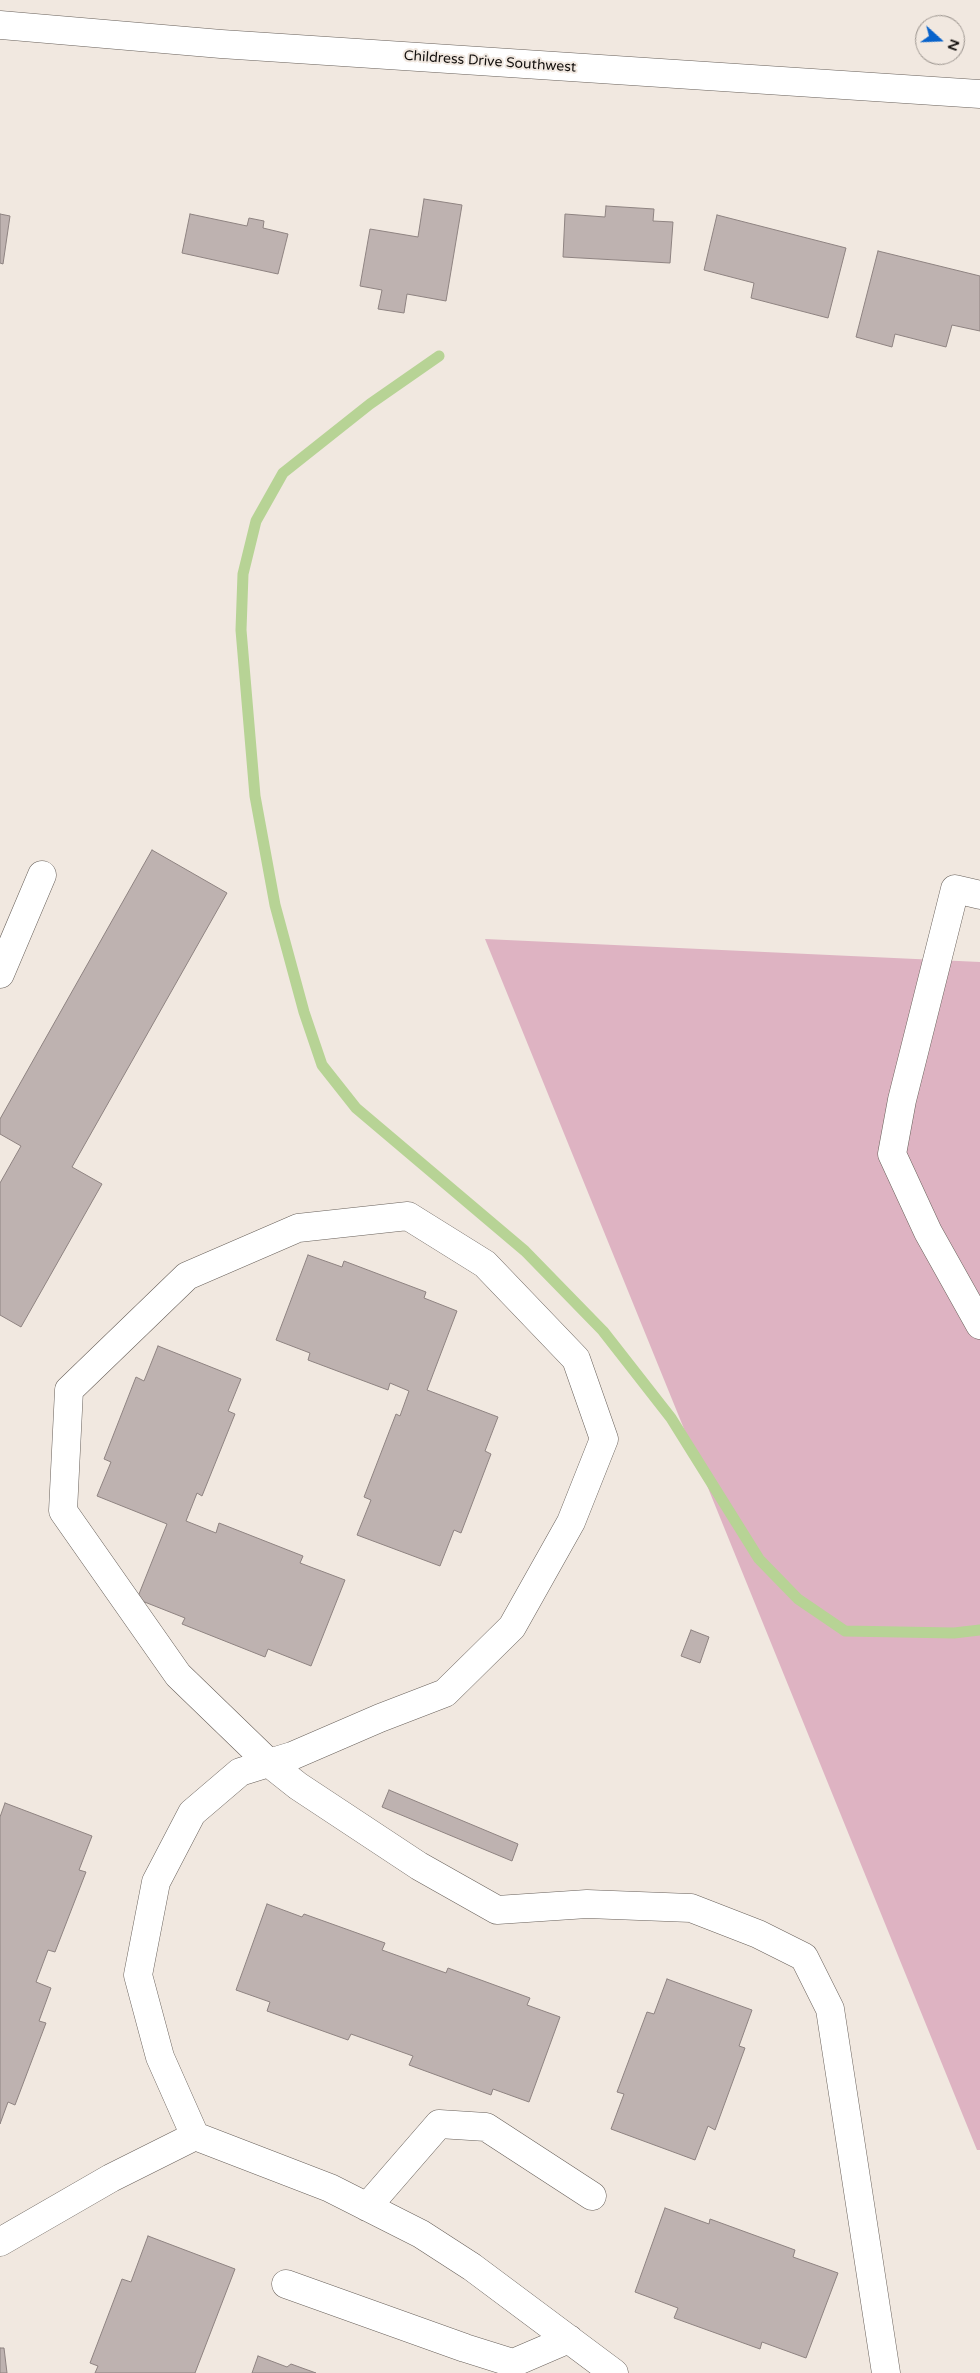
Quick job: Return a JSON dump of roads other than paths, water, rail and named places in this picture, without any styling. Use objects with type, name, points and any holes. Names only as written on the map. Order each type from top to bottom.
[{"type":"street","name":"Childress Drive Southwest","points":[[0,25],[221,44],[980,94]]},
{"type":"street","points":[[0,974],[42,875]]},
{"type":"street","points":[[980,895],[954,889],[902,1100],[892,1154],[928,1232],[980,1325]]},
{"type":"street","points":[[614,2373],[472,2267],[421,2234],[330,2188],[195,2136],[160,2058],[138,1975],[156,1882],[192,1813],[240,1772],[269,1764],[292,1756],[380,1718],[445,1693],[512,1627],[571,1522],[604,1439],[576,1360],[485,1264],[408,1216],[298,1228],[187,1276],[69,1390],[63,1511],[178,1675],[269,1764],[298,1786],[419,1866],[497,1910],[587,1904],[691,1908],[758,1934],[804,1957],[830,2008],[886,2373]]},
{"type":"street","points":[[367,2207],[439,2124],[486,2127],[592,2196]]},
{"type":"street","points":[[0,2242],[111,2178],[195,2136]]},
{"type":"street","points":[[286,2284],[466,2348],[511,2368],[569,2339]]},
{"type":"waterway","points":[[439,356],[370,404],[283,473],[256,521],[243,574],[241,630],[255,796],[275,905],[304,1012],[322,1065],[356,1108],[525,1251],[603,1331],[671,1418],[759,1559],[798,1599],[845,1631],[954,1633],[980,1630]]}]
